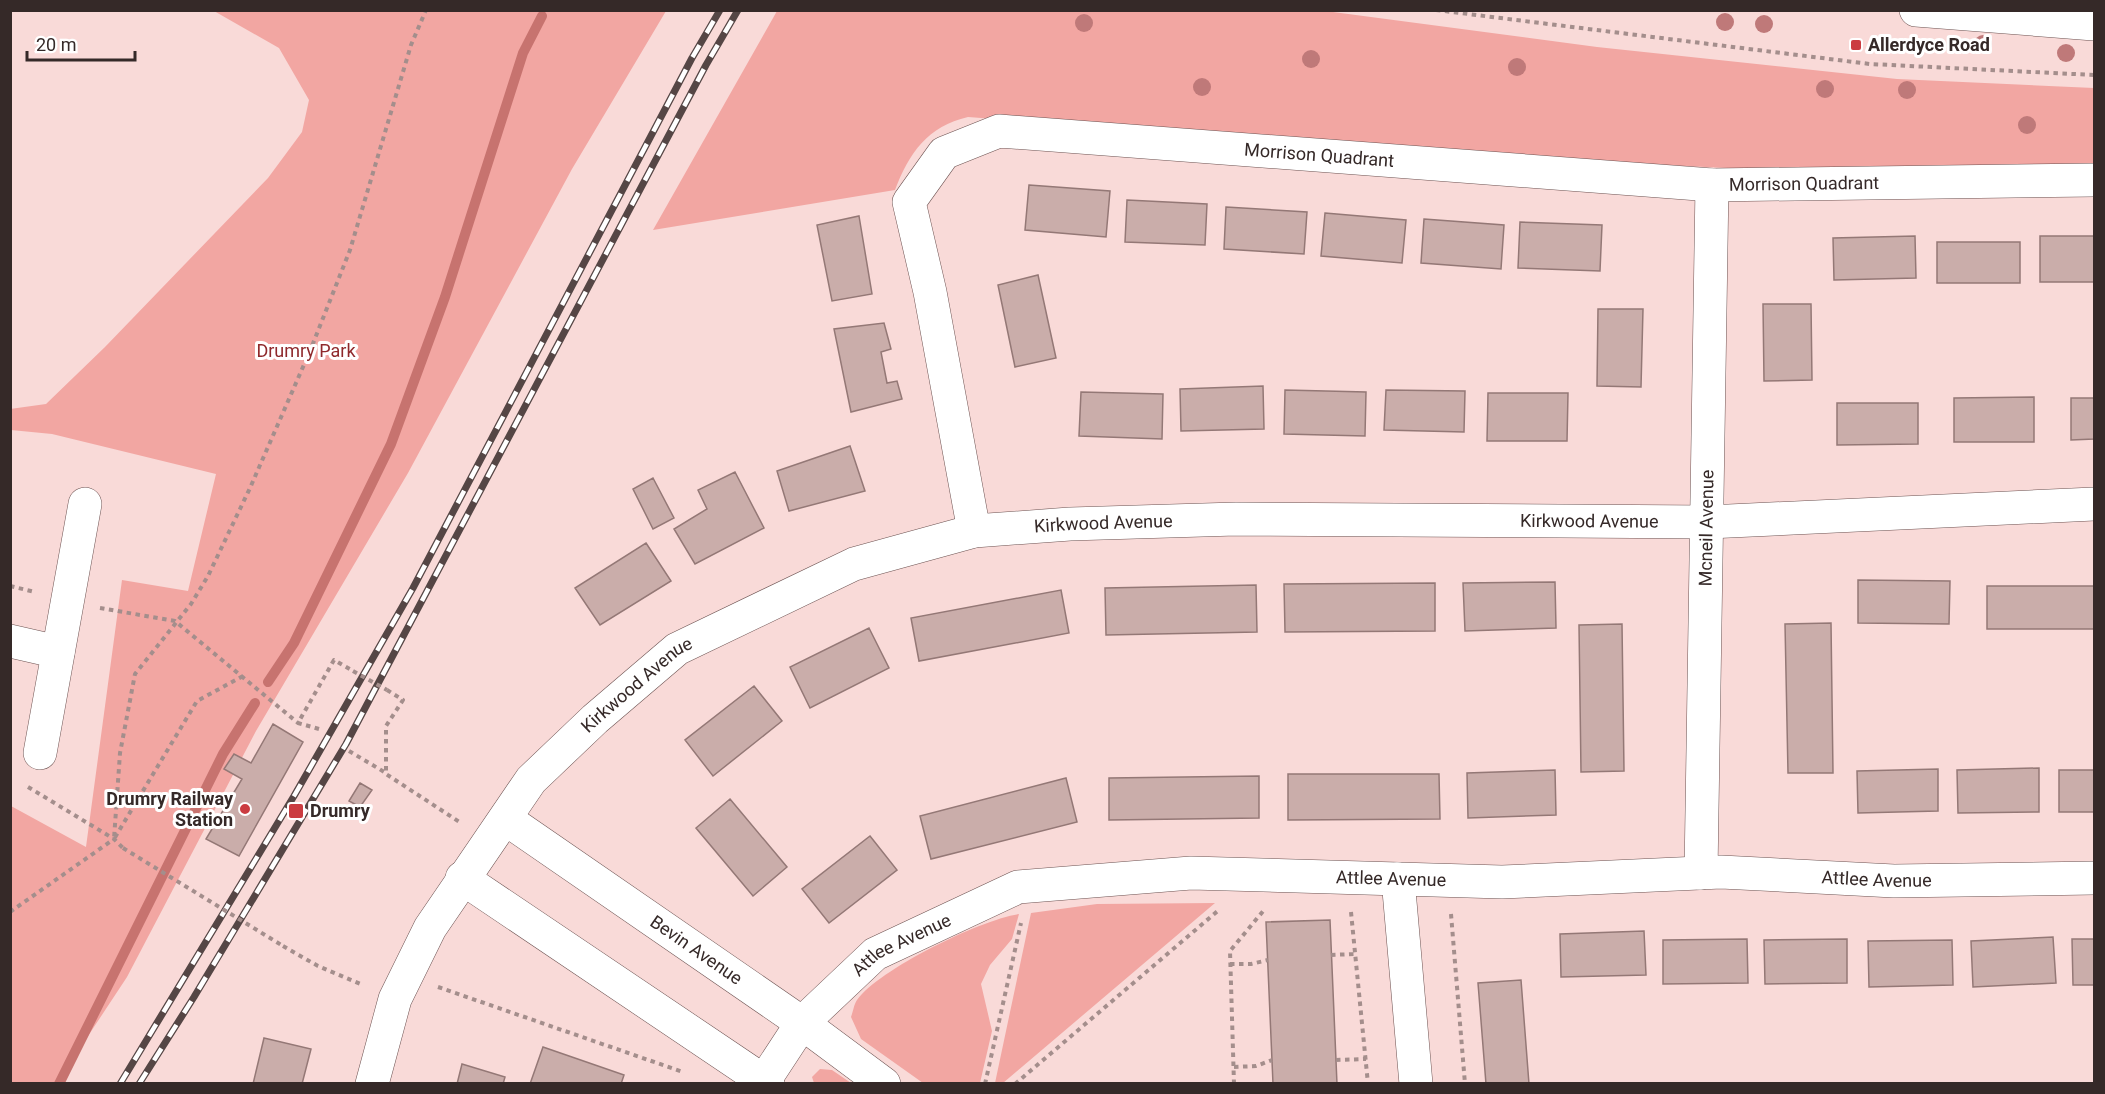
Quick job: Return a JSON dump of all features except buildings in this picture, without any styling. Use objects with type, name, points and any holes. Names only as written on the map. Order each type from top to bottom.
[{"type":"street","points":[[1916,10],[2094,24]]},
{"type":"street","name":"Morrison Quadrant","points":[[974,531],[930,292],[909,202],[944,153],[999,131],[1712,184],[2094,180]]},
{"type":"street","name":"Mcneil Avenue","points":[[1701,873],[1712,184]]},
{"type":"street","points":[[40,753],[85,504]]},
{"type":"street","name":"Kirkwood Avenue","points":[[372,1083],[400,988],[430,928],[531,780],[595,719],[677,649],[854,564],[974,531],[1070,524],[1236,519],[1708,522],[2094,504]]},
{"type":"street","points":[[10,641],[58,652]]},
{"type":"street","name":"Bevin Avenue","points":[[498,831],[802,1023],[884,1083]]},
{"type":"street","name":"Attlee Avenue","points":[[764,1082],[802,1023],[875,954],[1018,887],[1191,873],[1502,882],[1701,873],[1894,881],[2094,878]]},
{"type":"street","points":[[462,878],[764,1082]]},
{"type":"street","points":[[1398,879],[1416,1083]]},
{"type":"path","points":[[114,839],[120,753],[135,674],[191,604],[208,576],[264,457],[310,351],[350,250],[411,45],[426,10]]},
{"type":"path","points":[[1436,10],[1870,64],[2094,75]]},
{"type":"path","points":[[182,627],[298,723],[319,729]]},
{"type":"path","points":[[298,723],[334,660],[387,690],[403,700],[386,726],[386,774]]},
{"type":"path","points":[[10,912],[114,839],[197,701],[243,676]]},
{"type":"path","points":[[349,751],[386,774],[498,831]]},
{"type":"path","points":[[20,783],[318,966],[684,1072]]},
{"type":"path","points":[[1015,1083],[1213,916],[1265,876],[1270,902],[1230,951],[1234,1083]]},
{"type":"path","points":[[1348,878],[1368,1083]]},
{"type":"path","points":[[1449,880],[1465,1083]]},
{"type":"path","points":[[985,1083],[1030,886]]},
{"type":"path","points":[[1331,955],[1354,954]]},
{"type":"path","points":[[1230,964],[1251,964],[1268,960]]},
{"type":"path","points":[[1336,1060],[1366,1059]]},
{"type":"path","points":[[1234,1067],[1256,1066],[1272,1060]]},
{"type":"green space","points":[[1318,10],[1597,47],[1897,79],[2094,88],[2094,170],[1771,170],[1532,159],[968,117],[942,127],[922,143],[907,164],[895,190],[653,230],[777,11]]},
{"type":"green space","name":"Drumry Park","points":[[214,11],[666,11],[572,169],[408,473],[256,731],[127,977],[57,1083],[11,1083],[11,806],[86,847],[122,580],[188,591],[216,474],[52,434],[11,430],[10,409],[46,404],[105,347],[268,178],[302,132],[309,100],[279,48]]},
{"type":"green space","points":[[1215,903],[1003,1083],[995,1083],[1031,913],[1097,904]]},
{"type":"green space","points":[[1019,914],[1012,939],[990,965],[981,984],[992,1031],[980,1083],[923,1083],[861,1039],[851,1017],[856,1002],[886,974],[957,935]]},
{"type":"green space","points":[[820,1069],[832,1070],[851,1083],[814,1083],[812,1077]]},
{"type":"waterway","points":[[268,682],[294,643],[391,444],[445,297],[523,53],[542,16]]},
{"type":"waterway","points":[[59,1084],[223,754],[255,703]]},
{"type":"railway","points":[[120,1084],[294,796],[413,588],[692,58],[720,10]]},
{"type":"railway","points":[[139,1084],[346,744],[706,65],[738,10]]},
{"type":"place","name":"Allerdyce Road","points":[[1856,45]]},
{"type":"place","name":"Drumry Railway Station","points":[[245,809]]},
{"type":"place","name":"Drumry","points":[[296,811]]}]
